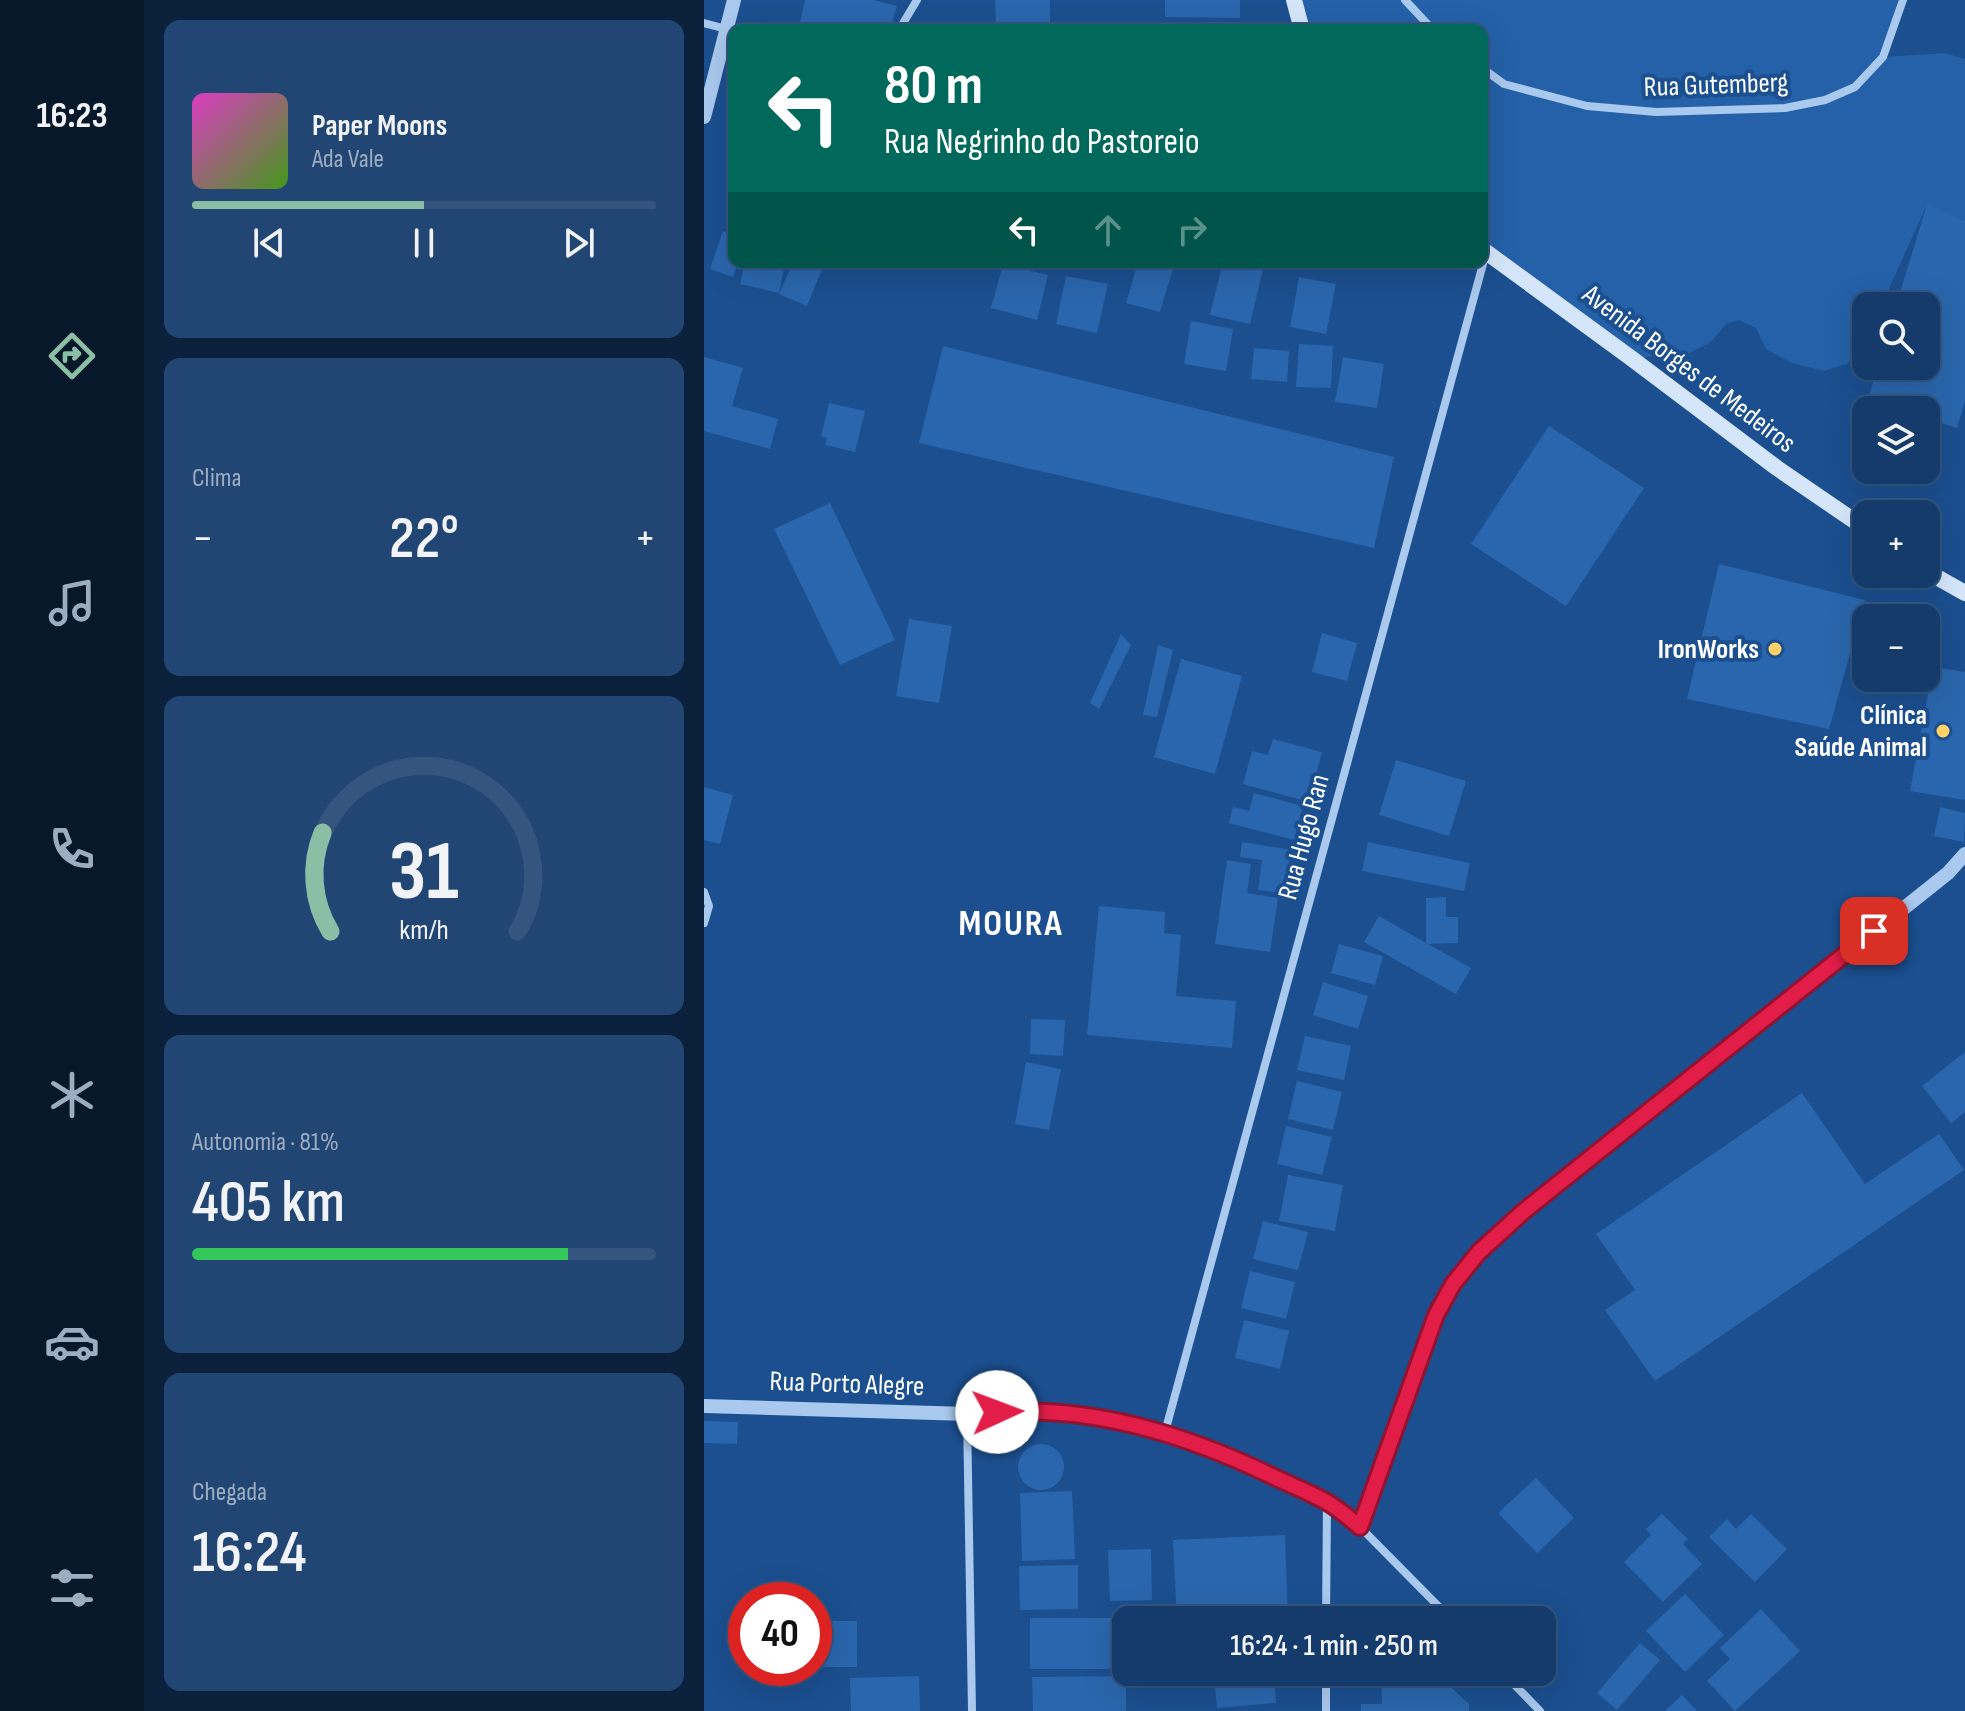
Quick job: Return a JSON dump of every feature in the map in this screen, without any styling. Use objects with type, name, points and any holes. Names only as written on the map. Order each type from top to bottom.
[{"type":"main road","points":[[1294,0],[1300,24]]},
{"type":"main road","name":"Avenida Borges de Medeiros","points":[[1488,254],[1777,468],[1852,519]]},
{"type":"main road","points":[[1940,579],[1965,593]]},
{"type":"street","points":[[731,24],[734,0]]},
{"type":"street","points":[[903,24],[917,0]]},
{"type":"street","points":[[1405,0],[1427,24]]},
{"type":"street","name":"Rua Gutemberg","points":[[1488,72],[1504,84],[1587,106],[1656,112],[1785,108],[1825,100],[1855,87],[1883,57],[1903,0]]},
{"type":"street","points":[[704,23],[728,29]]},
{"type":"street","points":[[704,117],[728,37]]},
{"type":"street","name":"Rua Hugo Ran","points":[[1165,1432],[1479,268]]},
{"type":"street","points":[[1360,1527],[1436,1315],[1453,1284],[1479,1252],[1524,1211],[1948,873],[1965,854]]},
{"type":"street","points":[[704,892],[709,906],[704,923]]},
{"type":"street","name":"Rua Porto Alegre","points":[[704,1406],[967,1414],[1027,1410],[1093,1415],[1165,1432],[1234,1458],[1327,1502],[1360,1527],[1438,1606]]},
{"type":"street","points":[[967,1414],[972,1711]]},
{"type":"street","points":[[1326,1606],[1327,1502]]},
{"type":"street","points":[[1326,1686],[1326,1711]]},
{"type":"street","points":[[1516,1686],[1540,1711]]},
{"type":"shaded area","points":[[1294,0],[1898,0],[1884,57],[1945,53],[1965,59],[1965,221],[1927,205],[1887,292],[1852,292],[1852,358],[1847,364],[1824,371],[1792,363],[1766,349],[1756,328],[1739,320],[1726,324],[1711,342],[1686,355],[1631,358],[1488,253],[1488,24],[1300,24]]},
{"type":"building","points":[[805,0],[874,0],[897,6],[892,24],[800,22]]},
{"type":"building","points":[[995,0],[1050,0],[1050,24],[996,24]]},
{"type":"building","points":[[1165,0],[1240,0],[1240,18],[1165,17]]},
{"type":"building","points":[[1927,204],[1965,221],[1965,401],[1957,428],[1940,423],[1940,396],[1869,396],[1874,380],[1940,380],[1940,292],[1900,292]]},
{"type":"building","points":[[723,231],[728,233],[728,268],[736,268],[733,277],[710,269]]},
{"type":"building","points":[[744,268],[784,268],[779,293],[740,284]]},
{"type":"building","points":[[790,268],[823,268],[807,306],[779,294]]},
{"type":"building","points":[[1002,268],[1019,268],[1048,275],[1037,320],[991,308]]},
{"type":"building","points":[[1136,268],[1173,268],[1160,312],[1126,303]]},
{"type":"building","points":[[1222,268],[1263,269],[1250,324],[1210,315]]},
{"type":"building","points":[[1066,276],[1108,284],[1097,333],[1056,324]]},
{"type":"building","points":[[1299,277],[1336,284],[1326,334],[1290,327]]},
{"type":"building","points":[[1191,321],[1233,329],[1226,371],[1184,364]]},
{"type":"building","points":[[1299,344],[1333,346],[1331,388],[1296,387]]},
{"type":"building","points":[[943,346],[1394,457],[1374,548],[919,443]]},
{"type":"building","points":[[1254,348],[1289,351],[1287,382],[1251,379]]},
{"type":"building","points":[[704,357],[743,368],[732,406],[778,419],[770,449],[704,431]]},
{"type":"building","points":[[1343,357],[1384,364],[1377,408],[1335,402]]},
{"type":"building","points":[[829,403],[865,411],[855,452],[825,445],[827,438],[821,436]]},
{"type":"building","points":[[1549,426],[1644,488],[1566,606],[1471,544]]},
{"type":"building","points":[[830,503],[895,640],[840,665],[774,529]]},
{"type":"building","name":"IronWorks","points":[[1719,564],[1865,600],[1864,604],[1852,604],[1852,647],[1829,729],[1687,699]]},
{"type":"building","points":[[909,619],[952,626],[939,703],[896,696]]},
{"type":"building","points":[[1322,633],[1357,643],[1347,681],[1312,672]]},
{"type":"building","points":[[1121,634],[1131,645],[1099,709],[1090,703]]},
{"type":"building","points":[[1158,645],[1173,650],[1157,717],[1143,715]]},
{"type":"building","points":[[1181,659],[1242,676],[1215,774],[1154,757]]},
{"type":"building","name":"Clínica Saúde Animal","points":[[1940,668],[1965,672],[1965,800],[1910,791],[1928,692],[1940,692]]},
{"type":"building","points":[[1273,739],[1322,752],[1309,802],[1243,784],[1252,751],[1268,755]]},
{"type":"building","points":[[1396,760],[1466,781],[1449,836],[1379,815]]},
{"type":"building","points":[[704,787],[733,795],[720,844],[704,840]]},
{"type":"building","points":[[1254,793],[1303,806],[1294,840],[1229,823],[1233,807],[1249,811]]},
{"type":"building","points":[[1940,807],[1965,813],[1964,842],[1934,836]]},
{"type":"building","points":[[1242,842],[1291,850],[1284,893],[1258,890],[1262,860],[1240,857]]},
{"type":"building","points":[[1368,842],[1470,863],[1464,891],[1362,871]]},
{"type":"building","points":[[1227,860],[1251,864],[1247,893],[1278,898],[1270,952],[1215,944]]},
{"type":"building","points":[[1446,897],[1446,917],[1458,917],[1458,943],[1428,944],[1471,968],[1456,994],[1364,942],[1379,916],[1426,943],[1426,898]]},
{"type":"building","points":[[1099,906],[1165,912],[1164,933],[1181,935],[1176,996],[1236,1001],[1232,1048],[1087,1035]]},
{"type":"building","points":[[1339,944],[1383,956],[1375,985],[1331,973]]},
{"type":"building","points":[[1323,982],[1368,996],[1358,1029],[1313,1015]]},
{"type":"building","points":[[1031,1019],[1065,1020],[1063,1056],[1030,1054]]},
{"type":"building","points":[[1305,1036],[1351,1046],[1344,1080],[1297,1070]]},
{"type":"building","points":[[1965,1052],[1965,1112],[1951,1123],[1922,1086]]},
{"type":"building","points":[[1026,1062],[1061,1069],[1049,1130],[1015,1124]]},
{"type":"building","points":[[1297,1081],[1342,1092],[1333,1130],[1288,1119]]},
{"type":"building","points":[[1802,1093],[1865,1184],[1939,1134],[1964,1170],[1655,1381],[1605,1310],[1635,1290],[1596,1234]]},
{"type":"building","points":[[1286,1126],[1332,1137],[1322,1175],[1277,1164]]},
{"type":"building","points":[[1288,1175],[1343,1185],[1335,1231],[1279,1221]]},
{"type":"building","points":[[1263,1221],[1308,1232],[1298,1270],[1253,1259]]},
{"type":"building","points":[[1250,1271],[1295,1282],[1286,1319],[1241,1308]]},
{"type":"building","points":[[1244,1320],[1289,1331],[1280,1369],[1235,1358]]},
{"type":"building","points":[[704,1421],[738,1422],[737,1444],[704,1443]]},
{"type":"building","points":[[1041,1444],[1057,1451],[1064,1467],[1057,1483],[1041,1490],[1025,1483],[1018,1467],[1025,1451]]},
{"type":"building","points":[[1536,1478],[1574,1518],[1537,1553],[1498,1513]]},
{"type":"building","points":[[1072,1491],[1075,1559],[1022,1561],[1020,1493]]},
{"type":"building","points":[[1662,1514],[1688,1539],[1683,1544],[1702,1564],[1663,1602],[1624,1562],[1651,1535],[1646,1529]]},
{"type":"building","points":[[1751,1514],[1787,1549],[1755,1582],[1709,1537],[1727,1519],[1736,1529]]},
{"type":"building","points":[[1285,1535],[1288,1606],[1176,1606],[1173,1540]]},
{"type":"building","points":[[1151,1549],[1152,1600],[1110,1601],[1108,1550]]},
{"type":"building","points":[[1078,1565],[1078,1609],[1020,1610],[1019,1566]]},
{"type":"building","points":[[1685,1594],[1724,1635],[1685,1672],[1646,1631]]},
{"type":"building","points":[[1761,1609],[1800,1651],[1735,1711],[1707,1681],[1730,1659],[1720,1648]]},
{"type":"building","points":[[1030,1618],[1112,1618],[1112,1669],[1030,1669]]},
{"type":"building","points":[[832,1621],[857,1621],[857,1667],[832,1667]]},
{"type":"building","points":[[1640,1643],[1660,1660],[1617,1710],[1597,1693]]},
{"type":"building","points":[[919,1676],[920,1711],[851,1711],[850,1678]]},
{"type":"building","points":[[1112,1676],[1112,1686],[1126,1686],[1126,1711],[1033,1711],[1032,1677]]},
{"type":"building","points":[[1215,1686],[1275,1686],[1276,1703],[1217,1708]]},
{"type":"building","points":[[1381,1686],[1449,1686],[1469,1704],[1469,1711],[1361,1711],[1361,1704],[1382,1704]]},
{"type":"building","points":[[1682,1695],[1697,1711],[1665,1711]]},
{"type":"place","name":"IronWorks","points":[[1775,649]]},
{"type":"place","name":"Clínica Saúde Animal","points":[[1943,731]]},
{"type":"district","name":"MOURA","points":[[1011,924]]},
{"type":"route","points":[[997,1412],[1027,1410],[1093,1415],[1165,1432],[1234,1458],[1327,1502],[1360,1527],[1436,1315],[1453,1284],[1479,1252],[1524,1211],[1874,931]]}]
